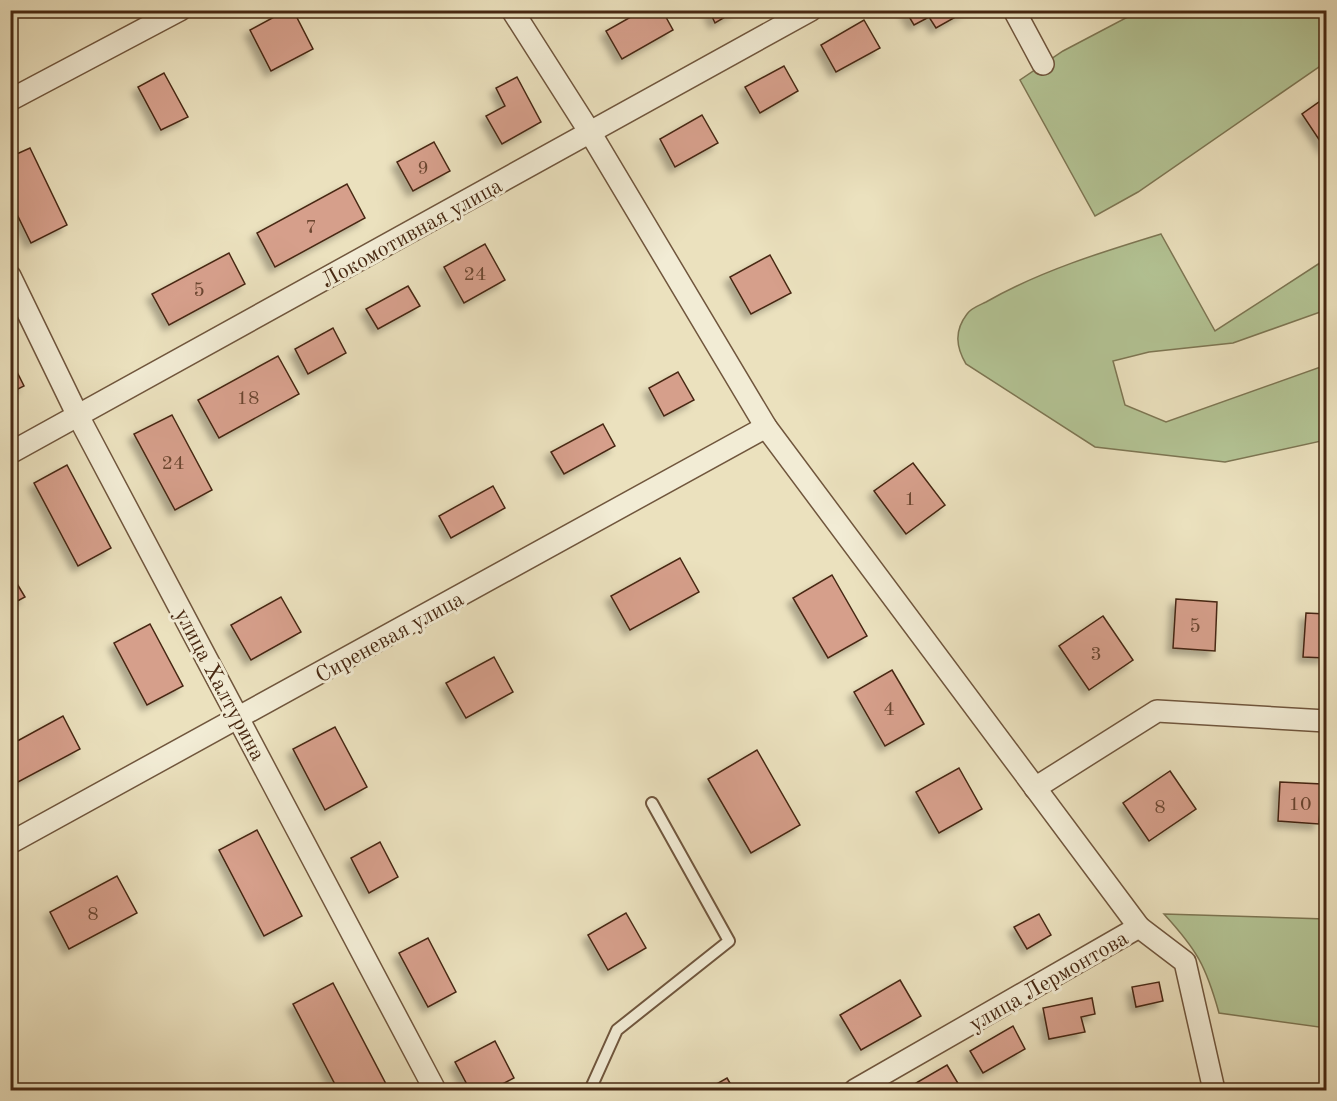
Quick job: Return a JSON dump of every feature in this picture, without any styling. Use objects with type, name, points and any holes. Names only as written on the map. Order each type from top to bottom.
[{"type":"street","points":[[10,100],[180,10]]},
{"type":"street","points":[[512,10],[591,134],[766,427],[1139,927]]},
{"type":"street","name":"Локомотивная улица","points":[[10,453],[77,414],[591,134],[811,10]]},
{"type":"street","points":[[1014,10],[1043,64]]},
{"type":"street","name":"улица Халтурина","points":[[10,276],[77,414],[435,1090]]},
{"type":"street","name":"Сиреневая улица","points":[[10,843],[240,719],[766,427]]},
{"type":"street","points":[[1035,788],[1157,711],[1326,721]]},
{"type":"street","name":"улица Лермонтова","points":[[855,1090],[1139,927],[1185,962],[1214,1090]]},
{"type":"lane","points":[[590,1090],[617,1030],[729,940],[652,803]]},
{"type":"green space","points":[[1139,11],[1326,11],[1326,62],[1138,192],[1095,216],[1020,80],[1063,51]]},
{"type":"green space","points":[[1161,234],[1215,331],[1326,259],[1326,310],[1233,343],[1149,352],[1113,361],[1125,405],[1166,422],[1326,365],[1326,440],[1225,462],[1095,447],[966,364],[958,345],[958,333],[963,320],[973,308],[1050,272],[1094,255]]},
{"type":"green space","points":[[1164,914],[1326,919],[1326,1028],[1219,1013],[1210,983],[1199,959],[1185,938]]},
{"type":"building","points":[[287,10],[293,10],[313,49],[271,71],[250,30]]},
{"type":"building","points":[[643,10],[662,10],[673,30],[622,59],[606,31]]},
{"type":"building","points":[[709,10],[737,10],[715,23]]},
{"type":"building","points":[[905,10],[968,10],[936,28],[929,17],[914,25]]},
{"type":"building","points":[[864,20],[880,48],[836,72],[821,45]]},
{"type":"building","points":[[784,66],[798,91],[760,113],[745,87]]},
{"type":"building","points":[[164,73],[188,117],[161,130],[138,87]]},
{"type":"building","points":[[517,77],[541,122],[502,144],[486,116],[505,106],[496,88]]},
{"type":"building","points":[[1326,97],[1326,150],[1302,114]]},
{"type":"building","points":[[702,115],[718,143],[675,167],[660,139]]},
{"type":"building","points":[[434,142],[450,171],[413,191],[397,162]]},
{"type":"building","points":[[30,148],[67,225],[31,243],[10,200],[10,157]]},
{"type":"building","points":[[347,184],[365,218],[275,267],[257,233]]},
{"type":"building","points":[[485,244],[505,280],[464,303],[444,267]]},
{"type":"building","points":[[229,253],[245,284],[169,325],[152,294]]},
{"type":"building","points":[[770,255],[791,293],[751,314],[730,277]]},
{"type":"building","points":[[408,286],[420,306],[378,329],[366,309]]},
{"type":"building","points":[[333,328],[346,353],[308,374],[295,349]]},
{"type":"building","points":[[278,356],[299,394],[219,438],[198,400]]},
{"type":"building","points":[[10,358],[24,386],[10,393]]},
{"type":"building","points":[[678,372],[694,400],[664,416],[649,388]]},
{"type":"building","points":[[172,415],[212,490],[175,510],[134,434]]},
{"type":"building","points":[[603,424],[615,446],[564,474],[551,452]]},
{"type":"building","points":[[913,463],[945,505],[906,534],[874,491]]},
{"type":"building","points":[[67,465],[111,548],[78,566],[34,483]]},
{"type":"building","points":[[493,486],[505,508],[451,538],[439,516]]},
{"type":"building","points":[[680,558],[699,592],[630,630],[611,596]]},
{"type":"building","points":[[10,572],[25,597],[10,605]]},
{"type":"building","points":[[832,575],[867,636],[828,658],[793,598]]},
{"type":"building","points":[[281,597],[301,632],[251,660],[231,625]]},
{"type":"building","points":[[1176,599],[1217,602],[1215,651],[1173,648]]},
{"type":"building","points":[[1306,613],[1326,614],[1326,658],[1303,657]]},
{"type":"building","points":[[1103,616],[1133,660],[1089,690],[1059,646]]},
{"type":"building","points":[[150,624],[183,686],[147,705],[114,643]]},
{"type":"building","points":[[494,657],[513,692],[466,718],[446,683]]},
{"type":"building","points":[[892,670],[924,724],[885,746],[854,692]]},
{"type":"building","points":[[63,716],[80,749],[18,782],[10,767],[10,745]]},
{"type":"building","points":[[335,727],[367,787],[325,810],[293,749]]},
{"type":"building","points":[[757,750],[800,825],[751,853],[708,779]]},
{"type":"building","points":[[959,768],[982,809],[939,833],[916,792]]},
{"type":"building","points":[[1170,771],[1196,809],[1149,841],[1123,803]]},
{"type":"building","points":[[1280,782],[1322,784],[1319,824],[1278,821]]},
{"type":"building","points":[[257,830],[302,916],[264,936],[219,850]]},
{"type":"building","points":[[380,842],[398,877],[369,893],[351,858]]},
{"type":"building","points":[[117,876],[137,913],[69,949],[50,912]]},
{"type":"building","points":[[626,913],[646,948],[608,970],[588,935]]},
{"type":"building","points":[[1039,914],[1051,935],[1027,949],[1014,927]]},
{"type":"building","points":[[428,938],[456,992],[428,1007],[399,953]]},
{"type":"building","points":[[900,980],[921,1016],[861,1050],[840,1015]]},
{"type":"building","points":[[1159,982],[1163,1001],[1136,1007],[1132,987]]},
{"type":"building","points":[[333,983],[386,1084],[373,1090],[338,1090],[293,1004]]},
{"type":"building","points":[[1092,998],[1095,1014],[1081,1017],[1085,1032],[1049,1039],[1043,1008]]},
{"type":"building","points":[[1013,1026],[1025,1049],[983,1073],[970,1051]]},
{"type":"building","points":[[495,1041],[514,1078],[491,1090],[470,1090],[455,1062]]},
{"type":"building","points":[[947,1065],[962,1090],[904,1090]]},
{"type":"building","points":[[727,1078],[734,1090],[706,1090]]}]
